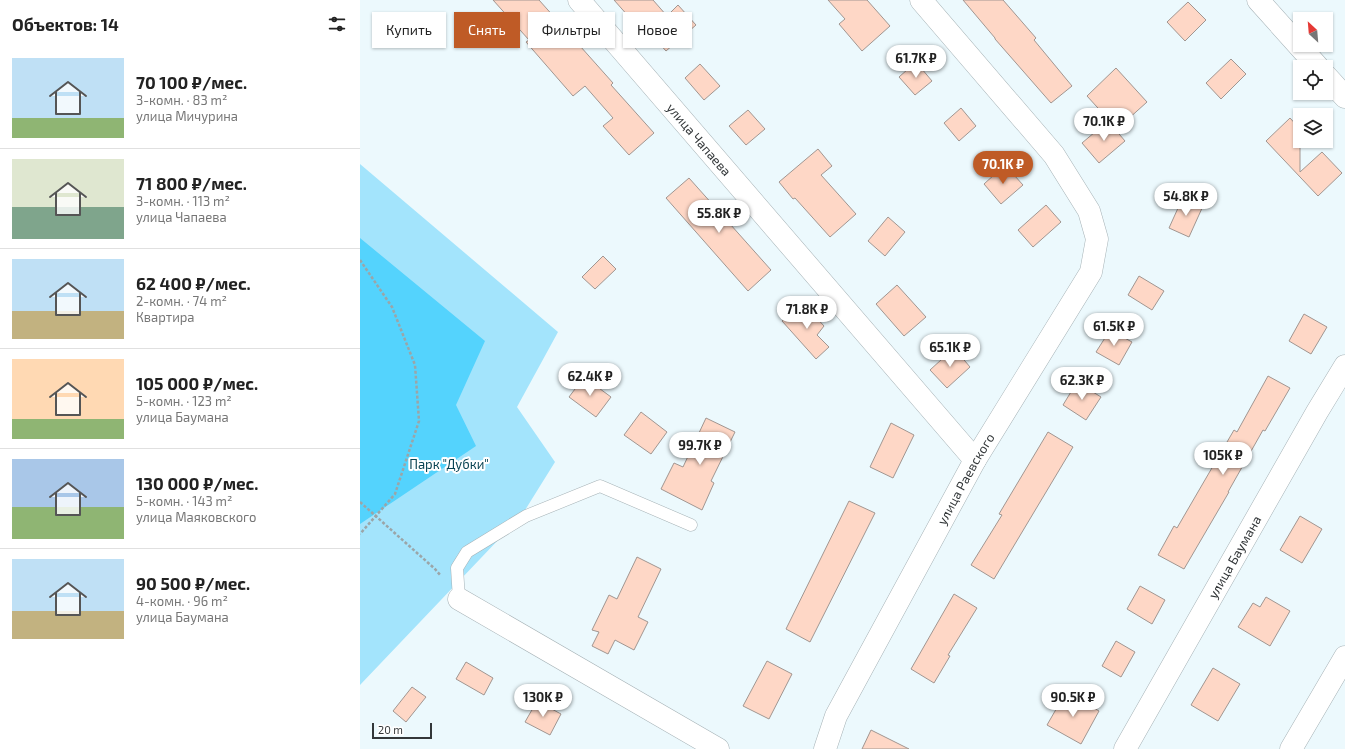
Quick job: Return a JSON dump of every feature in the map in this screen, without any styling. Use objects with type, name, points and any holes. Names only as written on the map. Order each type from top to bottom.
[{"type":"street","name":"улица Чапаева","points":[[579,0],[975,460]]},
{"type":"street","name":"улица Раевского","points":[[825,749],[836,716],[975,460],[1091,272],[1097,239],[1089,211],[1054,156],[921,0]]},
{"type":"street","points":[[1258,0],[1312,60]]},
{"type":"street","points":[[1333,84],[1345,97]]},
{"type":"street","name":"улица Баумана","points":[[1125,749],[1317,412],[1345,366]]},
{"type":"street","points":[[459,599],[718,749]]},
{"type":"street","points":[[1291,749],[1345,657]]},
{"type":"lane","points":[[459,599],[457,568],[467,552],[526,516],[600,486],[691,525]]},
{"type":"path","points":[[360,260],[392,307],[415,365],[419,421],[395,494],[360,534]]},
{"type":"path","points":[[360,502],[435,569],[459,599]]},
{"type":"green space","name":"Парк \"Дубки\"","points":[[360,164],[558,332],[517,407],[555,462],[522,515],[360,685]]},
{"type":"green space","points":[[360,238],[485,341],[456,405],[476,446],[360,524]]},
{"type":"building","points":[[493,0],[539,0],[550,12],[528,12],[528,39],[520,30],[520,12],[504,12]]},
{"type":"building","points":[[614,0],[653,0],[664,12],[625,12]]},
{"type":"building","points":[[828,0],[867,0],[890,26],[862,51],[839,24],[845,19]]},
{"type":"building","points":[[963,0],[1003,0],[1036,38],[1034,40],[1072,86],[1051,103]]},
{"type":"building","points":[[1188,2],[1206,20],[1185,41],[1167,22]]},
{"type":"building","points":[[678,5],[684,12],[671,12]]},
{"type":"building","points":[[692,21],[696,25],[692,28]]},
{"type":"building","points":[[531,48],[582,48],[613,83],[611,85],[654,133],[629,155],[603,126],[613,118],[585,86],[573,96]]},
{"type":"building","points":[[1231,59],[1246,74],[1221,99],[1206,83]]},
{"type":"building","points":[[916,62],[932,81],[915,95],[899,77]]},
{"type":"building","points":[[700,64],[720,86],[704,100],[685,78]]},
{"type":"building","points":[[1116,68],[1147,102],[1117,129],[1087,96]]},
{"type":"building","points":[[961,108],[976,126],[959,141],[944,123]]},
{"type":"building","points":[[748,110],[765,129],[746,145],[729,126]]},
{"type":"building","points":[[1290,118],[1293,121],[1293,148],[1300,148],[1300,172],[1322,152],[1342,173],[1318,196],[1266,141]]},
{"type":"building","points":[[1108,121],[1125,141],[1099,163],[1082,143]]},
{"type":"building","points":[[818,149],[832,166],[821,175],[856,214],[830,237],[795,198],[793,199],[779,182]]},
{"type":"building","points":[[1005,165],[1023,185],[1001,204],[984,184]]},
{"type":"building","points":[[689,178],[771,270],[748,291],[666,198]]},
{"type":"building","points":[[1183,197],[1203,206],[1189,237],[1169,228]]},
{"type":"building","points":[[1046,205],[1061,222],[1033,247],[1018,230]]},
{"type":"building","points":[[888,217],[905,232],[885,256],[868,241]]},
{"type":"building","points":[[603,256],[616,269],[595,289],[582,277]]},
{"type":"building","points":[[1139,276],[1164,291],[1152,310],[1128,295]]},
{"type":"building","points":[[897,285],[926,317],[904,336],[876,304]]},
{"type":"building","points":[[803,303],[824,326],[817,335],[829,347],[816,359],[782,321]]},
{"type":"building","points":[[1304,314],[1327,327],[1311,354],[1289,341]]},
{"type":"building","points":[[1110,330],[1132,342],[1119,365],[1096,352]]},
{"type":"building","points":[[954,348],[970,367],[947,388],[930,370]]},
{"type":"building","points":[[1268,376],[1290,388],[1265,431],[1263,430],[1184,569],[1158,555],[1174,526],[1177,528],[1234,430],[1237,432]]},
{"type":"building","points":[[584,377],[611,397],[596,417],[569,397]]},
{"type":"building","points":[[1077,382],[1101,397],[1086,420],[1063,405]]},
{"type":"building","points":[[641,412],[667,432],[651,454],[624,435]]},
{"type":"building","points":[[706,418],[735,432],[711,481],[714,483],[702,510],[661,489],[674,463],[683,467]]},
{"type":"building","points":[[891,423],[914,435],[893,478],[870,467]]},
{"type":"building","points":[[1048,432],[1073,447],[994,579],[971,565],[1002,515],[999,514]]},
{"type":"building","points":[[849,501],[875,513],[810,642],[786,629]]},
{"type":"building","points":[[1300,516],[1322,529],[1302,563],[1280,550]]},
{"type":"building","points":[[637,557],[661,569],[638,617],[648,622],[634,650],[615,640],[608,654],[592,646],[599,632],[592,630],[609,595],[617,599]]},
{"type":"building","points":[[1140,586],[1165,600],[1152,624],[1127,609]]},
{"type":"building","points":[[954,594],[977,608],[948,655],[950,656],[934,683],[911,669]]},
{"type":"building","points":[[1266,597],[1290,611],[1270,646],[1238,627],[1253,603],[1260,607]]},
{"type":"building","points":[[1116,641],[1135,652],[1121,677],[1102,666]]},
{"type":"building","points":[[767,661],[792,674],[769,719],[743,706]]},
{"type":"building","points":[[466,662],[493,678],[484,695],[456,679]]},
{"type":"building","points":[[1213,668],[1240,684],[1218,721],[1191,705]]},
{"type":"building","points":[[412,687],[426,697],[406,722],[393,711]]},
{"type":"building","points":[[1066,692],[1099,711],[1081,744],[1047,725]]},
{"type":"building","points":[[537,701],[561,714],[550,735],[525,722]]},
{"type":"building","points":[[871,730],[909,749],[862,749]]}]
